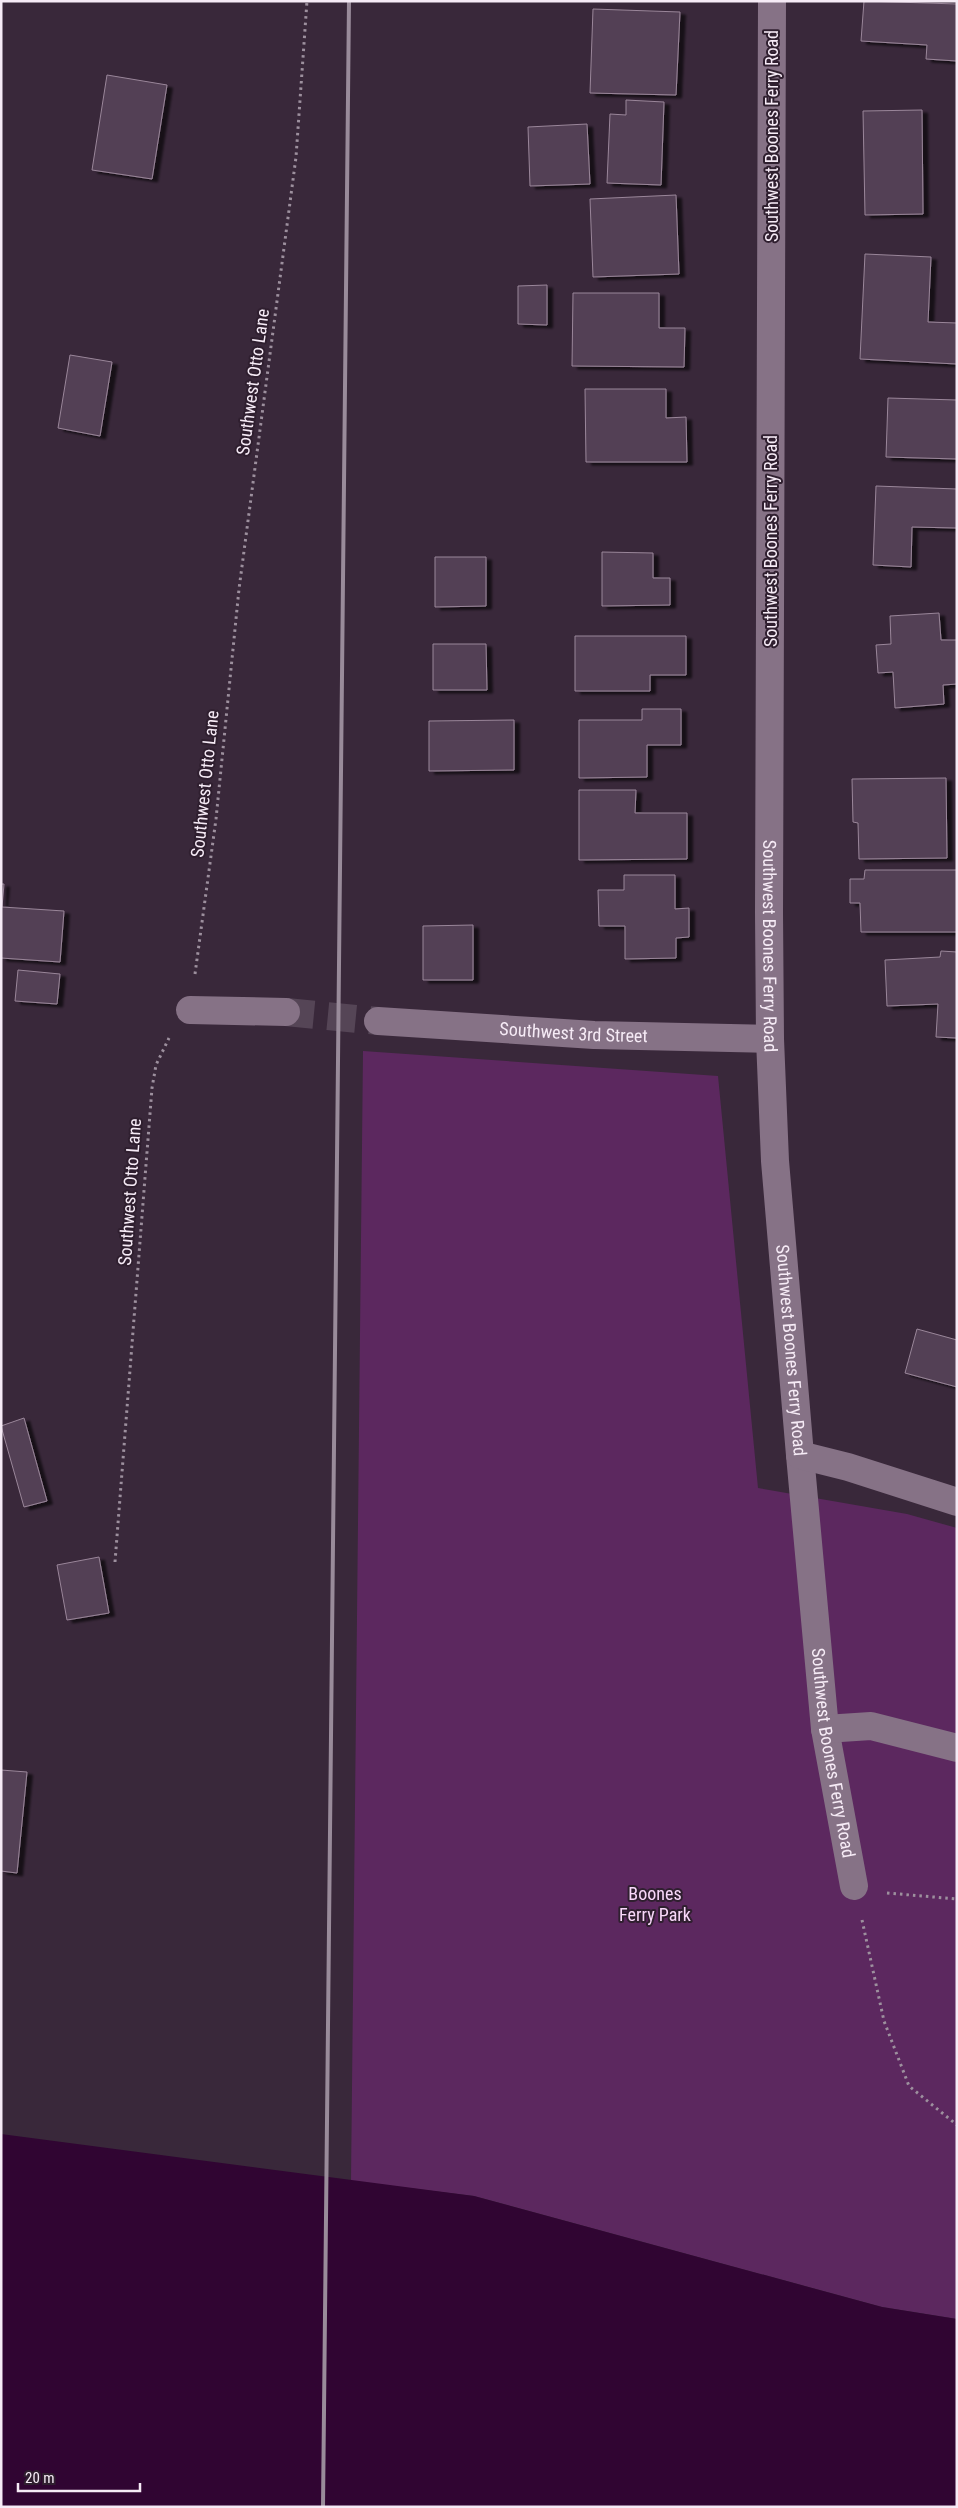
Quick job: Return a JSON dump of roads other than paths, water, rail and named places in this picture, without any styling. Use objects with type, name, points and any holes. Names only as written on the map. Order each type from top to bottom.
[{"type":"street","name":"Southwest Boones Ferry Road","points":[[772,1],[770,1039],[775,1161],[825,1730],[854,1886]]},
{"type":"street","points":[[190,1010],[286,1012]]},
{"type":"street","name":"Southwest 3rd Street","points":[[378,1021],[594,1036],[770,1039]]},
{"type":"street","points":[[800,1455],[848,1467],[957,1502]]},
{"type":"street","points":[[825,1730],[871,1726],[957,1748]]},
{"type":"tunnel","points":[[286,1012],[378,1021]]},
{"type":"railway","points":[[323,2507],[349,1]]},
{"type":"park label","name":"Boones Ferry Park","points":[[655,1904]]}]
